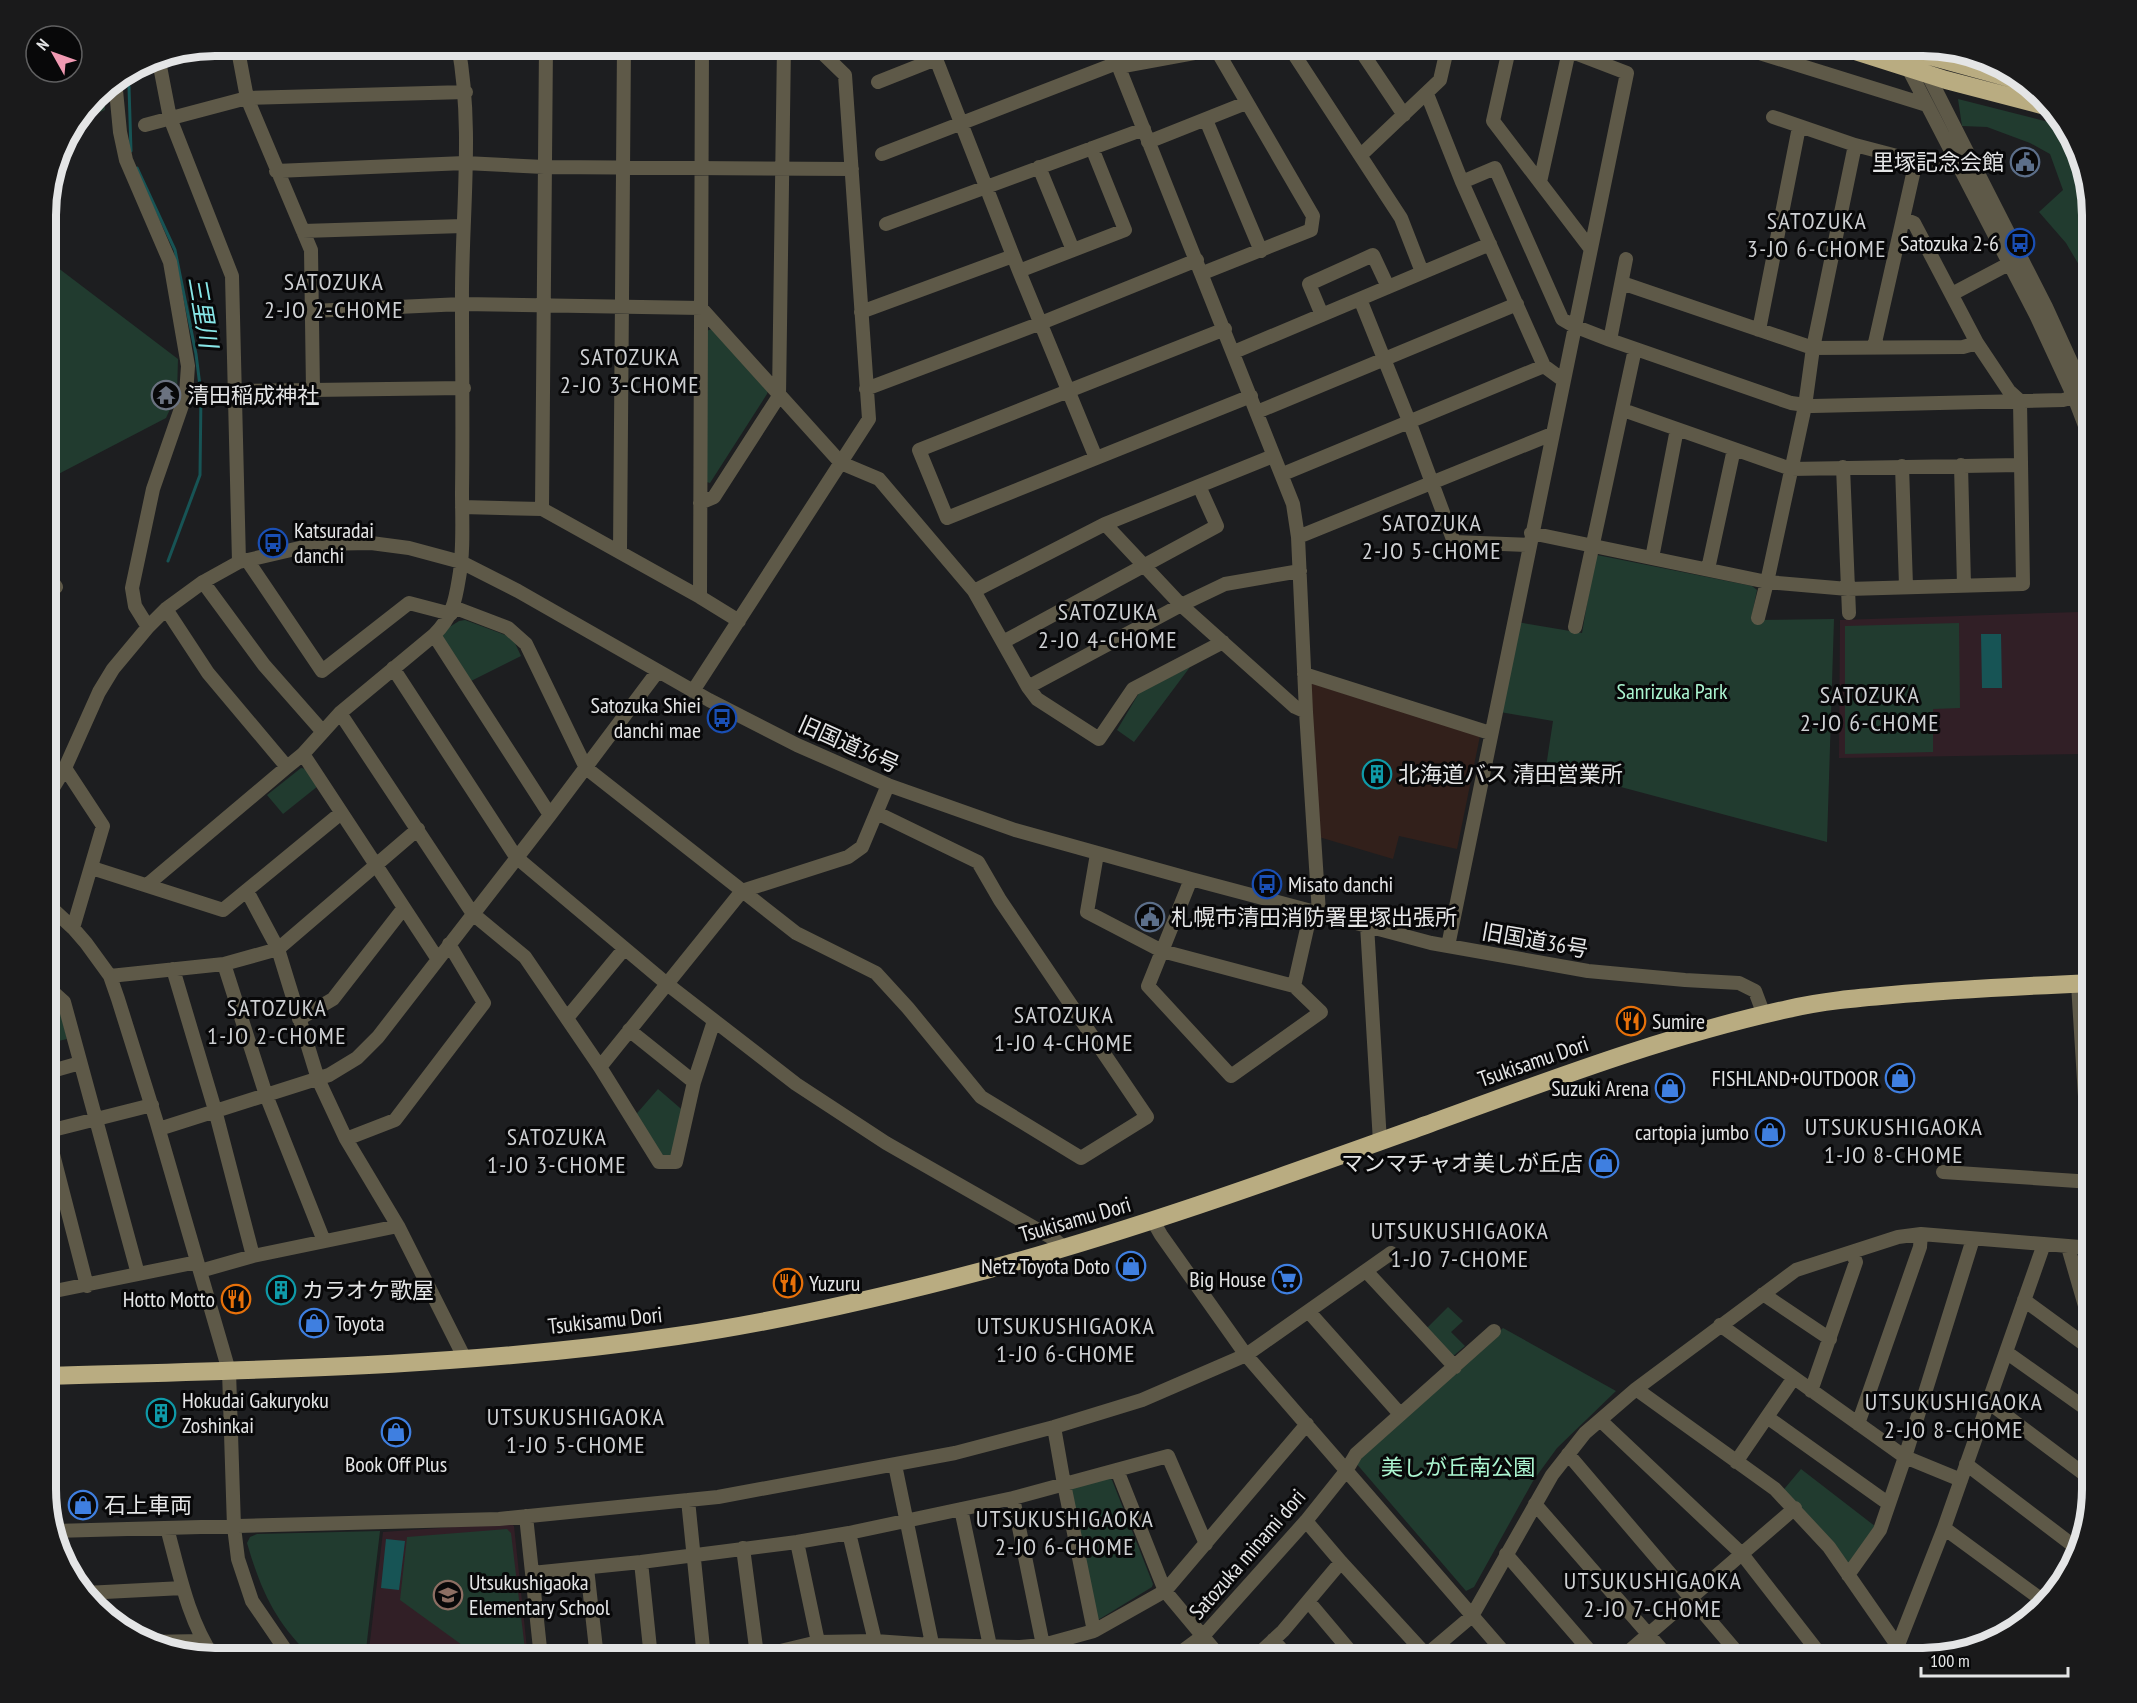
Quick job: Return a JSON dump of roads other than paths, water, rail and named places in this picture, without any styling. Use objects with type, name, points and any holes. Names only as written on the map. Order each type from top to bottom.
[{"type":"highway","points":[[1871,56],[1946,80],[2035,103]]},
{"type":"highway","points":[[1932,56],[1996,74]]},
{"type":"highway","name":"Tsukisamu Dori","points":[[56,1376],[358,1366],[465,1359],[629,1343],[693,1334],[853,1303],[1064,1248],[1153,1221],[1624,1055],[1764,1015],[1848,999],[1963,989],[2082,984]]},
{"type":"street","points":[[239,56],[247,98],[311,250],[313,390]]},
{"type":"street","points":[[147,885],[303,754],[340,713],[434,635],[446,623],[452,610],[461,562],[464,388],[462,304],[466,92],[460,56]]},
{"type":"street","points":[[542,508],[546,56]]},
{"type":"street","points":[[620,552],[624,56]]},
{"type":"street","points":[[700,597],[702,56]]},
{"type":"street","points":[[700,504],[714,498],[779,396],[784,56]]},
{"type":"street","points":[[693,691],[869,418],[845,75],[825,56]]},
{"type":"street","points":[[1114,56],[1200,266],[1293,504],[1298,537],[1315,912],[1294,986]]},
{"type":"street","points":[[882,154],[1117,65],[1173,56]]},
{"type":"street","points":[[867,389],[1200,266],[1261,251],[1311,230],[1313,216],[1220,56]]},
{"type":"street","points":[[1295,56],[1401,218],[1422,272]]},
{"type":"street","points":[[1364,56],[1404,115]]},
{"type":"street","points":[[1361,155],[1440,80],[1445,56]]},
{"type":"street","points":[[1508,56],[1493,121],[1590,248]]},
{"type":"street","points":[[1540,183],[1568,56]]},
{"type":"street","points":[[1448,946],[1626,73],[1582,56]]},
{"type":"street","points":[[1770,56],[1928,105]]},
{"type":"street","points":[[1901,56],[1928,105],[1964,160]]},
{"type":"street","points":[[1918,56],[1938,93],[1964,160],[2015,260],[2082,403]]},
{"type":"street","points":[[878,82],[936,59],[1019,271],[1096,458]]},
{"type":"street","points":[[160,66],[170,118],[232,276],[243,561],[322,671],[409,603],[452,610],[508,628],[526,644],[586,768],[796,933],[876,973],[936,1041],[981,1097],[1081,1158],[1147,1117],[1000,900],[978,862],[877,813]]},
{"type":"street","points":[[116,90],[120,132],[126,160],[170,262],[188,366],[186,394],[153,489],[132,588],[135,606],[148,627]]},
{"type":"street","points":[[145,126],[247,98],[466,92]]},
{"type":"street","points":[[1427,94],[1462,182],[1544,366],[1563,380]]},
{"type":"street","points":[[886,224],[1092,148],[1206,120],[1246,103]]},
{"type":"street","points":[[1773,117],[1799,127],[1916,161],[1940,166],[1964,160]]},
{"type":"street","points":[[1206,120],[1261,251]]},
{"type":"street","points":[[1759,330],[1799,127]]},
{"type":"street","points":[[1758,618],[1805,406],[1813,348],[1855,144]]},
{"type":"street","points":[[1019,271],[1125,230],[1092,148]]},
{"type":"street","points":[[1874,347],[1916,161]]},
{"type":"street","points":[[276,171],[465,164],[544,168],[852,169]]},
{"type":"street","points":[[1039,167],[1073,250]]},
{"type":"street","points":[[1462,182],[1494,168],[1562,319],[1574,326],[1635,349],[1805,406],[2063,400],[2080,395]]},
{"type":"street","points":[[1360,299],[1455,542],[1530,539],[1593,547],[1767,582],[1848,589],[2023,584],[2020,401],[2009,391],[1977,343],[1914,223],[1904,219]]},
{"type":"street","points":[[303,231],[463,226]]},
{"type":"street","points":[[1234,352],[1490,244]]},
{"type":"street","points":[[1322,315],[1309,284],[1373,255],[1388,287]]},
{"type":"street","points":[[861,312],[1013,256]]},
{"type":"street","points":[[1610,340],[1626,259]]},
{"type":"street","points":[[1952,294],[2015,260]]},
{"type":"street","points":[[1622,283],[1813,348],[1963,347],[1977,343]]},
{"type":"street","points":[[312,311],[462,304],[701,309],[841,463],[879,479],[974,591],[1037,699],[1099,739],[1133,689],[1222,642]]},
{"type":"street","points":[[1257,412],[1517,304]]},
{"type":"street","points":[[1225,329],[919,450],[947,518],[1251,396]]},
{"type":"street","points":[[1575,627],[1635,349]]},
{"type":"street","points":[[1282,474],[1544,366]]},
{"type":"street","points":[[235,391],[464,388]]},
{"type":"street","points":[[1623,410],[1791,469],[2020,465]]},
{"type":"street","points":[[1652,558],[1677,429]]},
{"type":"street","points":[[1298,537],[1552,434]]},
{"type":"street","points":[[1708,569],[1734,449]]},
{"type":"street","points":[[974,591],[1104,524],[1273,456]]},
{"type":"street","points":[[1961,465],[1964,585]]},
{"type":"street","points":[[1902,466],[1906,586]]},
{"type":"street","points":[[1843,467],[1849,613]]},
{"type":"street","points":[[1003,642],[1217,526],[1198,486]]},
{"type":"street","points":[[462,507],[542,508],[739,621]]},
{"type":"street","points":[[1104,524],[1181,604],[1295,707],[1306,712]]},
{"type":"street","name":"旧国道36号","points":[[56,783],[99,692],[126,652],[166,609],[203,582],[243,561],[317,544],[354,542],[409,548],[461,562],[518,591],[693,691],[796,745],[888,785],[972,816],[1097,854],[1448,946],[1588,971],[1686,981],[1739,983],[1755,990],[1764,1015]]},
{"type":"street","points":[[1028,687],[1181,604],[1225,584],[1299,571]]},
{"type":"street","points":[[203,582],[264,665],[323,732]]},
{"type":"street","points":[[166,609],[208,673],[287,767]]},
{"type":"street","points":[[434,635],[550,815]]},
{"type":"street","points":[[393,669],[516,857],[667,984],[796,1084],[886,1143],[1054,1239],[1064,1248]]},
{"type":"street","points":[[159,1129],[318,1079],[357,1058],[378,1037],[658,671]]},
{"type":"street","points":[[1304,674],[1490,733]]},
{"type":"street","points":[[340,713],[473,914],[525,957],[600,1067],[659,1162],[676,1162],[694,1082],[714,1021]]},
{"type":"street","points":[[303,754],[437,958]]},
{"type":"street","points":[[65,768],[103,826],[73,928]]},
{"type":"street","points":[[600,1067],[742,891],[848,857],[862,847],[888,785]]},
{"type":"street","points":[[92,868],[223,910],[341,813]]},
{"type":"street","points":[[110,976],[224,964],[278,949],[418,830]]},
{"type":"street","points":[[1097,854],[1087,912],[1162,951],[1294,986],[1321,1012],[1231,1076],[1149,986],[1162,951],[1191,879]]},
{"type":"street","points":[[247,891],[278,949],[318,1079],[346,1139],[398,1226],[465,1359]]},
{"type":"street","points":[[299,1019],[333,999],[404,909]]},
{"type":"street","points":[[56,912],[73,928],[110,976],[152,1105],[229,1371],[234,1527],[238,1559],[252,1600],[284,1648]]},
{"type":"street","points":[[1367,925],[1380,1142]]},
{"type":"street","points":[[346,1139],[395,1120],[484,1003],[449,944]]},
{"type":"street","points":[[567,1018],[624,949]]},
{"type":"street","points":[[224,964],[266,1095],[324,1241]]},
{"type":"street","points":[[173,969],[215,1110],[254,1256]]},
{"type":"street","points":[[56,995],[64,1002],[138,1274]]},
{"type":"street","points":[[629,1030],[694,1082]]},
{"type":"street","points":[[56,1070],[80,1063]]},
{"type":"street","points":[[56,1129],[152,1105]]},
{"type":"street","points":[[56,1170],[87,1286]]},
{"type":"street","points":[[1943,1172],[2082,1181]]},
{"type":"street","points":[[1153,1221],[1246,1355],[1500,1648]]},
{"type":"street","points":[[56,1291],[138,1274],[198,1267],[398,1226]]},
{"type":"street","points":[[1858,1424],[1920,1246],[1921,1234]]},
{"type":"street","points":[[1436,1648],[1472,1616],[1552,1475],[1584,1433],[1636,1389],[1796,1270],[1898,1237],[1921,1234],[2082,1248]]},
{"type":"street","points":[[1848,1575],[1880,1530],[1973,1239]]},
{"type":"street","points":[[1898,1646],[1944,1528],[2044,1244]]},
{"type":"street","points":[[2068,1247],[2082,1295]]},
{"type":"street","points":[[1811,1391],[1856,1262],[1852,1252]]},
{"type":"street","points":[[61,1531],[488,1520],[717,1497],[955,1453],[1054,1427],[1142,1400],[1246,1355],[1391,1253]]},
{"type":"street","points":[[1366,1271],[1455,1366]]},
{"type":"street","points":[[1763,1294],[1830,1339]]},
{"type":"street","points":[[2024,1300],[2082,1343]]},
{"type":"street","points":[[1309,1312],[1400,1414]]},
{"type":"street","points":[[1720,1325],[1905,1457],[1961,1480]]},
{"type":"street","name":"Satozuka minami dori","points":[[1187,1648],[1203,1636],[1306,1521],[1346,1471],[1356,1454],[1494,1331]]},
{"type":"street","points":[[2006,1352],[2082,1406]]},
{"type":"street","points":[[1736,1462],[1793,1379]]},
{"type":"street","points":[[1636,1389],[1775,1489],[1795,1508],[1829,1547],[1898,1646]]},
{"type":"street","points":[[1988,1402],[2082,1472]]},
{"type":"street","points":[[1767,1417],[1889,1504]]},
{"type":"street","points":[[1600,1420],[1742,1554],[1816,1648]]},
{"type":"street","points":[[971,1648],[1043,1645],[1094,1631],[1165,1591],[1307,1424]]},
{"type":"street","points":[[1054,1427],[1094,1631]]},
{"type":"street","points":[[1568,1454],[1734,1648]]},
{"type":"street","points":[[532,1573],[641,1562],[849,1533],[1013,1498],[1168,1456],[1206,1544]]},
{"type":"street","points":[[1966,1464],[2071,1544]]},
{"type":"street","points":[[895,1465],[932,1648]]},
{"type":"street","points":[[1117,1470],[1165,1591],[1213,1648]]},
{"type":"street","points":[[1013,1498],[1043,1645]]},
{"type":"street","points":[[688,1500],[703,1648]]},
{"type":"street","points":[[1535,1504],[1661,1648]]},
{"type":"street","points":[[1633,1648],[1795,1508]]},
{"type":"street","points":[[961,1509],[990,1646]]},
{"type":"street","points":[[526,1516],[540,1648]]},
{"type":"street","points":[[1306,1521],[1420,1648]]},
{"type":"street","points":[[167,1528],[183,1588],[207,1647]]},
{"type":"street","points":[[1944,1528],[2038,1597]]},
{"type":"street","points":[[849,1533],[875,1641]]},
{"type":"street","points":[[797,1542],[818,1642]]},
{"type":"street","points":[[743,1548],[754,1648]]},
{"type":"street","points":[[1506,1554],[1587,1648]]},
{"type":"street","points":[[641,1562],[650,1648]]},
{"type":"street","points":[[1265,1648],[1341,1562]]},
{"type":"street","points":[[587,1568],[596,1648]]},
{"type":"street","points":[[95,1593],[183,1588]]},
{"type":"street","points":[[1308,1601],[1348,1648]]},
{"type":"street","points":[[1273,1640],[1280,1648]]},
{"type":"street","points":[[174,1642],[203,1641]]},
{"type":"street","points":[[793,1648],[818,1642],[875,1641],[912,1648]]},
{"type":"water","points":[[1981,634],[2001,634],[2002,688],[1982,688]]},
{"type":"water","points":[[386,1539],[405,1541],[399,1590],[381,1588]]},
{"type":"waterway","name":"三里川","points":[[127,81],[131,151]]},
{"type":"waterway","name":"三里川","points":[[137,168],[175,250],[196,354],[201,394],[200,475],[168,561]]},
{"type":"place","name":"里塚記念会館","points":[[2025,162]]},
{"type":"place","name":"Satozuka 2-6","points":[[2020,243]]},
{"type":"place","name":"清田稲成神社","points":[[166,395]]},
{"type":"place","name":"Katsuradai danchi","points":[[273,543]]},
{"type":"place","name":"Satozuka Shiei danchi mae","points":[[722,718]]},
{"type":"place","name":"北海道バス 清田営業所","points":[[1377,774]]},
{"type":"place","name":"Misato danchi","points":[[1267,884]]},
{"type":"place","name":"札幌市清田消防署里塚出張所","points":[[1150,917]]},
{"type":"place","name":"Sumire","points":[[1631,1021]]},
{"type":"place","name":"FISHLAND+OUTDOOR","points":[[1900,1078]]},
{"type":"place","name":"Suzuki Arena","points":[[1670,1088]]},
{"type":"place","name":"cartopia jumbo","points":[[1770,1132]]},
{"type":"place","name":"マンマチャオ美しが丘店","points":[[1604,1163]]},
{"type":"place","name":"Netz Toyota Doto","points":[[1131,1266]]},
{"type":"place","name":"Big House","points":[[1287,1279]]},
{"type":"place","name":"Yuzuru","points":[[788,1283]]},
{"type":"place","name":"カラオケ歌屋","points":[[281,1290]]},
{"type":"place","name":"Hotto Motto","points":[[236,1299]]},
{"type":"place","name":"Toyota","points":[[314,1323]]},
{"type":"place","name":"Hokudai Gakuryoku Zoshinkai","points":[[161,1413]]},
{"type":"place","name":"Book Off Plus","points":[[396,1432]]},
{"type":"place","name":"石上車両","points":[[83,1505]]},
{"type":"place","name":"Utsukushigaoka Elementary School","points":[[448,1595]]},
{"type":"district","name":"SATOZUKA 3-JO 6-CHOME","points":[[1817,234]]},
{"type":"district","name":"SATOZUKA 2-JO 2-CHOME","points":[[334,295]]},
{"type":"district","name":"SATOZUKA 2-JO 3-CHOME","points":[[630,370]]},
{"type":"district","name":"SATOZUKA 2-JO 5-CHOME","points":[[1432,536]]},
{"type":"district","name":"SATOZUKA 2-JO 4-CHOME","points":[[1108,625]]},
{"type":"district","name":"SATOZUKA 2-JO 6-CHOME","points":[[1870,708]]},
{"type":"district","name":"SATOZUKA 1-JO 2-CHOME","points":[[277,1021]]},
{"type":"district","name":"SATOZUKA 1-JO 4-CHOME","points":[[1064,1028]]},
{"type":"district","name":"UTSUKUSHIGAOKA 1-JO 8-CHOME","points":[[1894,1140]]},
{"type":"district","name":"SATOZUKA 1-JO 3-CHOME","points":[[557,1150]]},
{"type":"district","name":"UTSUKUSHIGAOKA 1-JO 7-CHOME","points":[[1460,1244]]},
{"type":"district","name":"UTSUKUSHIGAOKA 1-JO 6-CHOME","points":[[1066,1339]]},
{"type":"district","name":"UTSUKUSHIGAOKA 2-JO 8-CHOME","points":[[1954,1415]]},
{"type":"district","name":"UTSUKUSHIGAOKA 1-JO 5-CHOME","points":[[576,1430]]},
{"type":"district","name":"UTSUKUSHIGAOKA 2-JO 6-CHOME","points":[[1065,1532]]},
{"type":"district","name":"UTSUKUSHIGAOKA 2-JO 7-CHOME","points":[[1653,1594]]},
{"type":"park label","name":"Sanrizuka Park","points":[[1672,691]]},
{"type":"park label","name":"美しが丘南公園","points":[[1458,1467]]}]
